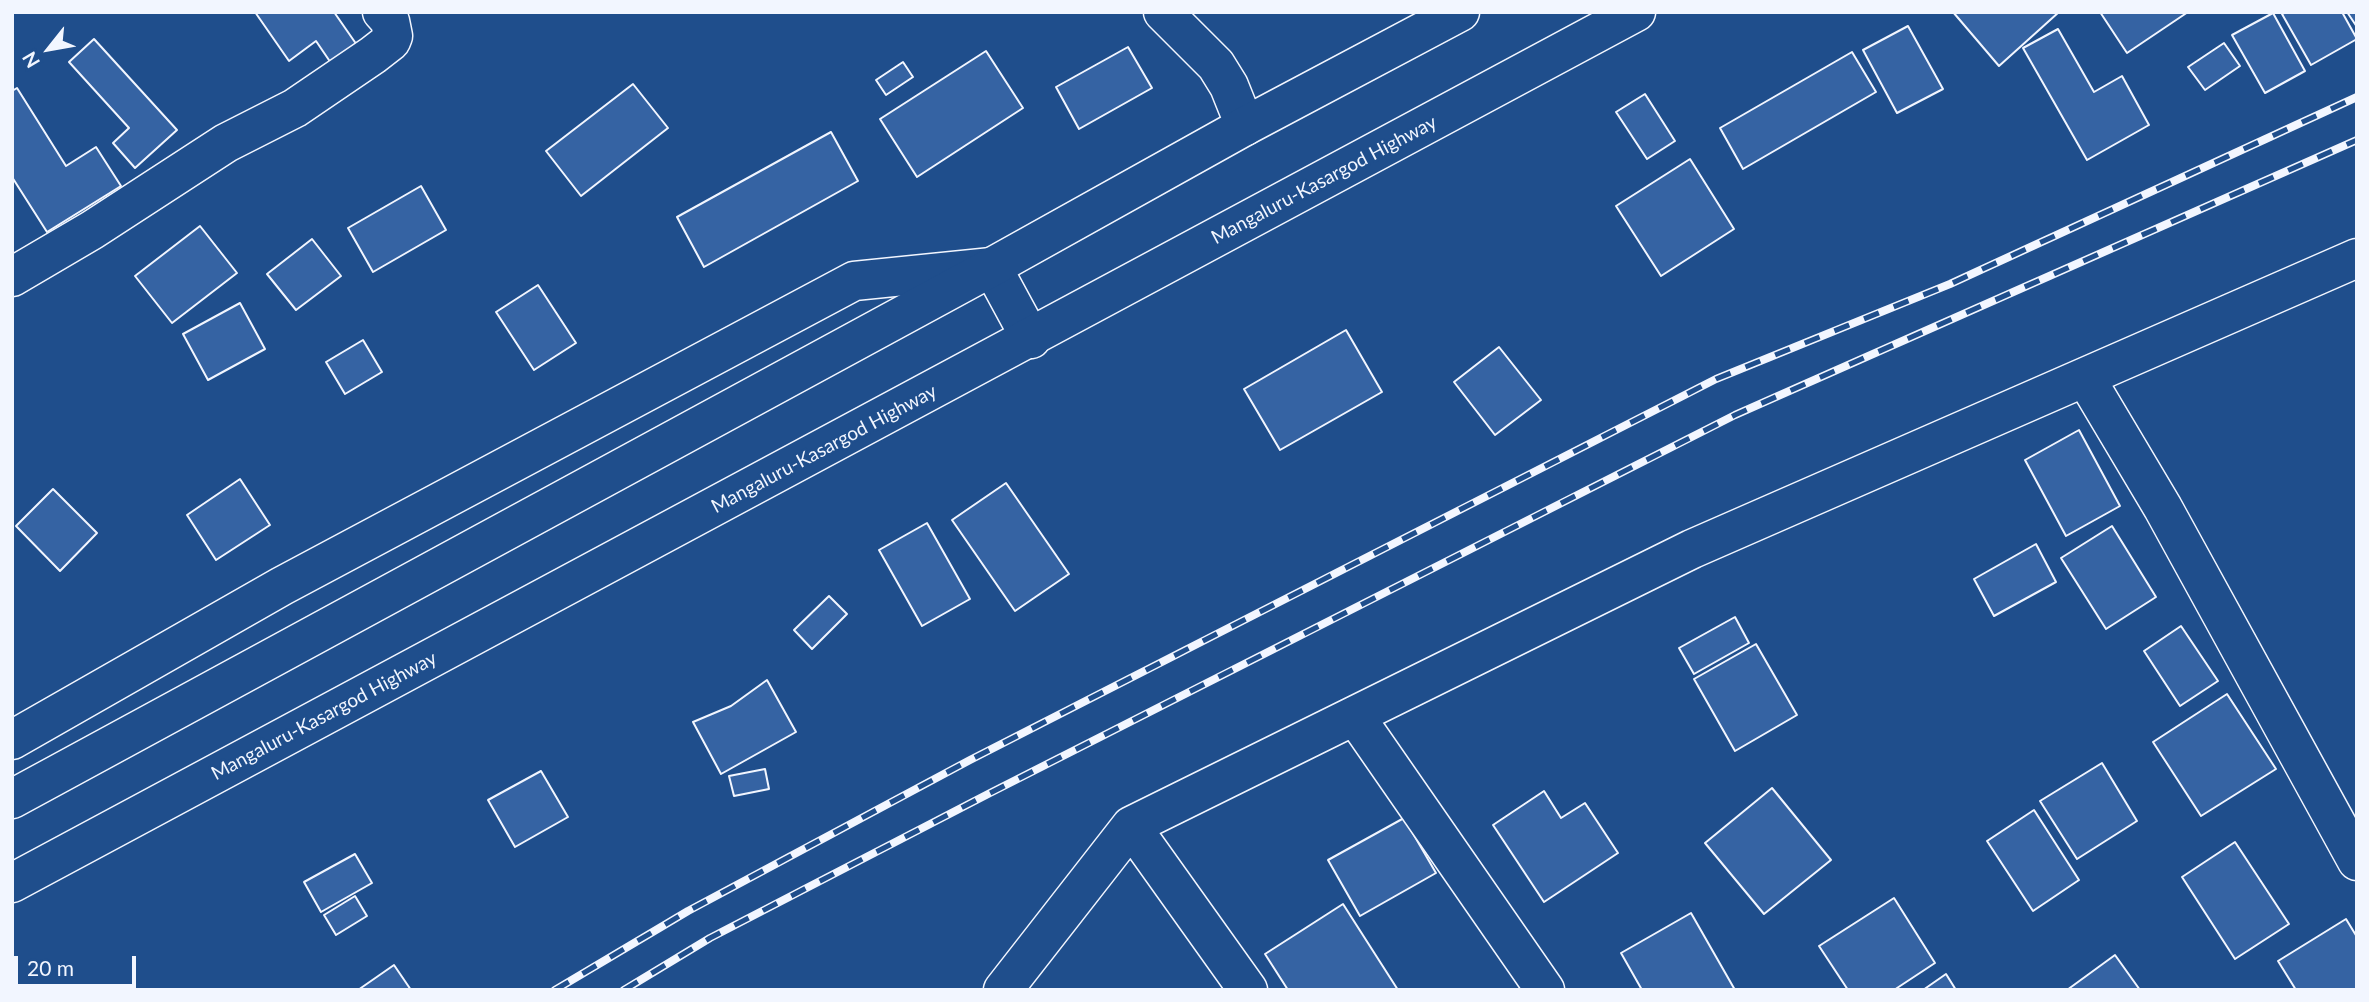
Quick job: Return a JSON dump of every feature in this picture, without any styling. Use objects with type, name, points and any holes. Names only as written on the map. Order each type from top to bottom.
[{"type":"main road","points":[[12,277],[92,230],[226,143],[295,108],[373,55],[391,41],[393,36],[390,21],[382,12]]},
{"type":"main road","points":[[1163,12],[1216,65],[1229,86],[1245,126]]},
{"type":"main road","points":[[12,799],[992,267],[1245,126],[1460,12]]},
{"type":"main road","name":"Mangaluru-Kasargod Highway","points":[[12,883],[1031,339],[1636,12]]},
{"type":"main road","points":[[1003,990],[1131,826],[1692,549],[2357,258]]},
{"type":"main road","points":[[992,267],[1031,339]]},
{"type":"main road","points":[[12,740],[282,586],[854,281],[992,267]]},
{"type":"main road","points":[[2085,377],[2163,508],[2357,861]]},
{"type":"main road","points":[[1355,716],[1545,990]]},
{"type":"main road","points":[[1131,826],[1248,990]]},
{"type":"building","points":[[255,12],[334,12],[359,48],[333,66],[316,41],[289,61]]},
{"type":"building","points":[[1953,12],[2059,12],[1999,66]]},
{"type":"building","points":[[2100,12],[2188,12],[2127,53]]},
{"type":"building","points":[[2342,12],[2357,39],[2311,65],[2282,14]]},
{"type":"building","points":[[2347,12],[2357,12],[2357,27]]},
{"type":"building","points":[[2273,13],[2305,71],[2265,93],[2232,35]]},
{"type":"building","points":[[1908,26],[1943,89],[1897,113],[1863,50]]},
{"type":"building","points":[[2058,29],[2094,92],[2122,76],[2149,125],[2087,160],[2023,48]]},
{"type":"building","points":[[94,39],[177,130],[135,168],[113,143],[129,128],[69,62]]},
{"type":"building","points":[[2224,43],[2240,66],[2205,90],[2188,67]]},
{"type":"building","points":[[1128,47],[1152,88],[1079,129],[1056,87]]},
{"type":"building","points":[[986,51],[1023,108],[917,177],[880,119]]},
{"type":"building","points":[[1852,52],[1876,92],[1743,169],[1720,128]]},
{"type":"building","points":[[903,62],[913,77],[886,95],[876,80]]},
{"type":"building","points":[[633,84],[668,128],[581,196],[546,151]]},
{"type":"building","points":[[17,88],[66,166],[96,147],[121,186],[47,232],[12,177],[12,91]]},
{"type":"building","points":[[1645,94],[1675,141],[1647,159],[1616,112]]},
{"type":"building","points":[[831,132],[858,181],[704,267],[677,217]]},
{"type":"building","points":[[1690,159],[1734,229],[1661,276],[1616,206]]},
{"type":"building","points":[[421,186],[446,230],[373,272],[348,228]]},
{"type":"building","points":[[200,226],[237,273],[172,323],[135,276]]},
{"type":"building","points":[[312,239],[341,276],[296,310],[267,274]]},
{"type":"building","points":[[538,285],[576,343],[534,370],[496,312]]},
{"type":"building","points":[[240,303],[265,349],[208,380],[183,334]]},
{"type":"building","points":[[1346,330],[1382,392],[1280,450],[1244,389]]},
{"type":"building","points":[[363,340],[382,372],[345,394],[326,362]]},
{"type":"building","points":[[1499,347],[1541,400],[1495,435],[1454,382]]},
{"type":"building","points":[[2079,430],[2120,506],[2066,536],[2025,460]]},
{"type":"building","points":[[240,479],[270,525],[216,560],[187,515]]},
{"type":"building","points":[[1006,483],[1069,574],[1015,611],[952,520]]},
{"type":"building","points":[[53,489],[97,533],[60,571],[16,526]]},
{"type":"building","points":[[927,523],[970,599],[922,626],[879,550]]},
{"type":"building","points":[[2112,526],[2156,597],[2106,629],[2061,558]]},
{"type":"building","points":[[2036,544],[2056,582],[1994,616],[1974,579]]},
{"type":"building","points":[[829,596],[847,614],[812,649],[794,630]]},
{"type":"building","points":[[1735,617],[1749,643],[1694,674],[1679,648]]},
{"type":"building","points":[[2181,626],[2218,681],[2180,706],[2144,651]]},
{"type":"building","points":[[1756,644],[1797,715],[1735,751],[1694,679]]},
{"type":"building","points":[[767,680],[796,732],[721,774],[693,722],[731,706]]},
{"type":"building","points":[[2227,694],[2276,769],[2201,816],[2153,742]]},
{"type":"building","points":[[2102,763],[2137,821],[2077,859],[2040,801]]},
{"type":"building","points":[[765,769],[769,789],[734,796],[729,776]]},
{"type":"building","points":[[541,771],[568,817],[515,847],[488,800]]},
{"type":"building","points":[[1772,788],[1831,860],[1764,914],[1705,843]]},
{"type":"building","points":[[1544,791],[1561,818],[1585,803],[1618,853],[1544,902],[1493,825]]},
{"type":"building","points":[[2034,810],[2079,880],[2033,911],[1987,841]]},
{"type":"building","points":[[1404,818],[1436,873],[1360,916],[1328,860]]},
{"type":"building","points":[[2235,842],[2289,924],[2235,959],[2182,877]]},
{"type":"building","points":[[355,854],[372,883],[321,912],[304,882]]},
{"type":"building","points":[[355,896],[367,916],[336,935],[324,915]]},
{"type":"building","points":[[1894,898],[1935,963],[1894,990],[1848,990],[1819,946]]},
{"type":"building","points":[[1343,904],[1398,990],[1288,990],[1265,954]]},
{"type":"building","points":[[1691,913],[1735,990],[1642,990],[1621,953]]},
{"type":"building","points":[[2346,919],[2357,937],[2357,990],[2296,990],[2278,961]]},
{"type":"building","points":[[2115,955],[2140,990],[2067,990]]},
{"type":"building","points":[[394,965],[411,990],[358,990]]},
{"type":"building","points":[[1946,974],[1956,990],[1923,990]]},
{"type":"railway","points":[[555,990],[688,911],[970,760],[1716,379],[1950,284],[2357,97]]},
{"type":"railway","points":[[624,990],[710,938],[990,793],[1735,415],[2357,140]]}]
